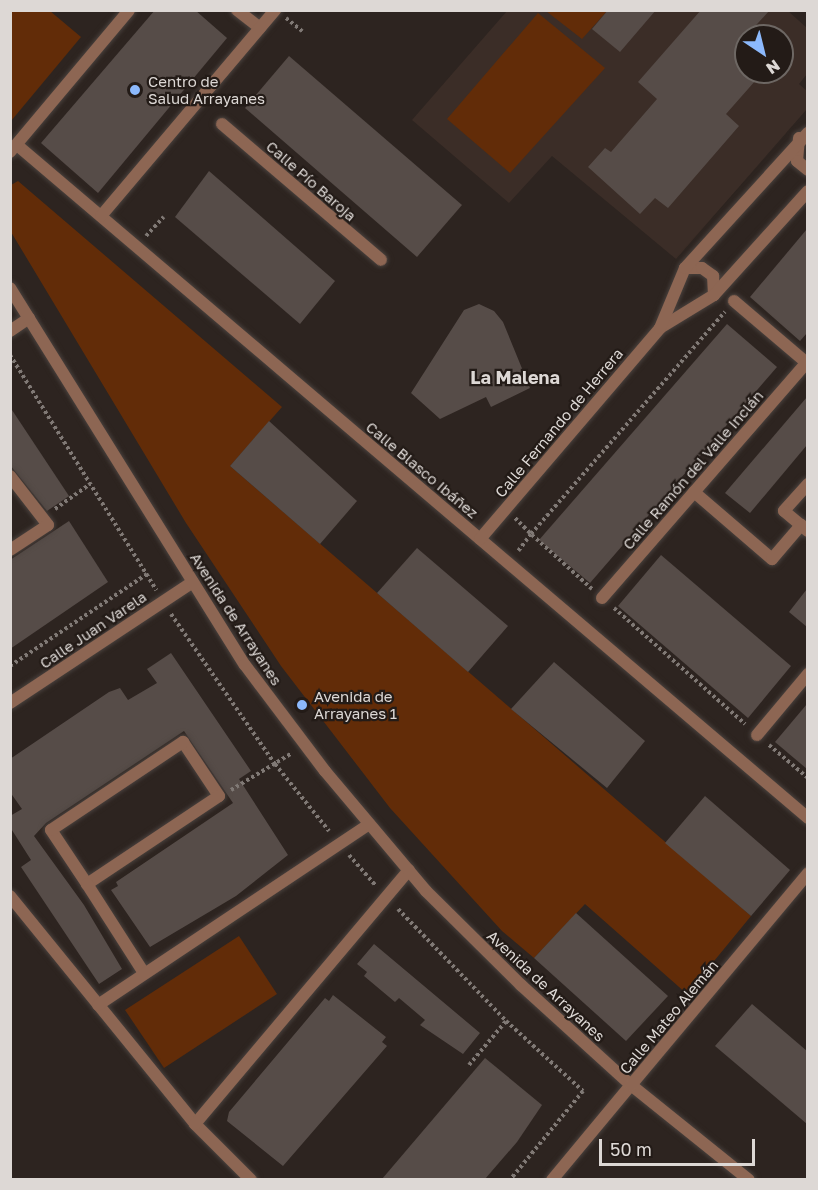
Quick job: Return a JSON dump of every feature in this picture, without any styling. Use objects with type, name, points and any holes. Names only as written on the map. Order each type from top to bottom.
[{"type":"street","points":[[14,148],[129,10]]},
{"type":"street","points":[[237,10],[260,28]]},
{"type":"street","points":[[101,216],[275,10]]},
{"type":"street","name":"Calle Pío Baroja","points":[[222,124],[381,260]]},
{"type":"street","name":"Calle Fernando de Herrera","points":[[803,136],[797,161],[807,170]]},
{"type":"street","name":"Calle Fernando de Herrera","points":[[480,539],[660,327],[685,268],[803,136]]},
{"type":"street","name":"Calle Blasco Ibáñez","points":[[14,148],[101,216],[807,818]]},
{"type":"street","name":"Calle Fernando de Herrera","points":[[660,327],[714,295],[807,191]]},
{"type":"street","points":[[685,268],[702,268],[713,276],[714,295]]},
{"type":"street","name":"Avenida de Arrayanes","points":[[10,288],[245,665],[305,745],[369,824],[409,870],[521,986],[631,1085],[749,1179]]},
{"type":"street","name":"Calle Ramón del Valle Inclán","points":[[603,598],[807,362],[734,301]]},
{"type":"street","points":[[10,331],[29,318]]},
{"type":"street","points":[[10,476],[48,525],[10,550]]},
{"type":"street","points":[[694,492],[772,559],[804,528],[784,511],[807,484]]},
{"type":"street","name":"Calle Juan Varela","points":[[10,703],[193,582]]},
{"type":"street","points":[[757,735],[807,674]]},
{"type":"street","points":[[87,884],[219,796],[183,742],[51,830],[144,974]]},
{"type":"street","points":[[98,1005],[369,824]]},
{"type":"street","points":[[195,1124],[409,870]]},
{"type":"street","name":"Calle Mateo Alemán","points":[[552,1179],[807,873]]},
{"type":"street","points":[[10,896],[195,1124],[251,1179]]},
{"type":"path","points":[[136,246],[164,217]]},
{"type":"path","points":[[10,355],[164,602],[275,764],[386,897],[506,1021],[583,1091],[510,1179]]},
{"type":"path","points":[[43,518],[90,484]]},
{"type":"path","points":[[10,666],[147,574]]},
{"type":"path","points":[[219,796],[305,745]]},
{"type":"path","points":[[469,1065],[506,1021]]},
{"type":"shaded area","points":[[11,10],[50,11],[81,37],[11,121]]},
{"type":"shaded area","points":[[507,11],[788,11],[807,28],[807,74],[799,84],[807,91],[807,109],[676,259],[552,156],[509,203],[412,120]]},
{"type":"shaded area","points":[[546,11],[607,11],[582,39]]},
{"type":"shaded area","points":[[538,13],[605,68],[510,173],[447,119]]},
{"type":"shaded area","points":[[18,181],[282,407],[230,466],[751,916],[687,994],[585,904],[534,958],[502,931],[390,808],[281,666],[186,523],[11,232],[11,185]]},
{"type":"shaded area","points":[[239,936],[277,994],[164,1068],[125,1010]]},
{"type":"building","name":"Centro de Salud Arrayanes","points":[[155,10],[195,10],[227,38],[98,193],[41,143]]},
{"type":"building","points":[[608,10],[656,10],[620,52],[592,29]]},
{"type":"building","points":[[701,10],[770,10],[757,24],[734,24],[734,84],[752,84],[726,114],[739,126],[668,208],[655,198],[640,214],[588,167],[605,148],[611,152],[657,99],[638,82]]},
{"type":"building","points":[[289,56],[462,205],[417,257],[245,108]]},
{"type":"building","points":[[209,171],[335,281],[300,324],[175,217]]},
{"type":"building","points":[[807,229],[807,333],[800,341],[750,297]]},
{"type":"building","points":[[479,304],[494,311],[503,322],[530,388],[491,407],[486,397],[440,419],[411,393],[464,310]]},
{"type":"building","points":[[727,324],[777,367],[590,583],[539,540]]},
{"type":"building","points":[[807,397],[807,445],[750,513],[725,493]]},
{"type":"building","points":[[10,407],[69,496],[47,511],[10,465]]},
{"type":"building","points":[[269,421],[357,501],[320,544],[230,466]]},
{"type":"building","points":[[69,521],[108,582],[10,649],[10,560]]},
{"type":"building","points":[[417,548],[508,626],[468,672],[377,593]]},
{"type":"building","points":[[661,555],[791,666],[748,718],[618,606]]},
{"type":"building","points":[[807,589],[807,627],[789,612]]},
{"type":"building","points":[[171,653],[251,771],[239,779],[288,855],[236,896],[150,947],[111,890],[118,886],[116,882],[233,803],[184,731],[46,823],[34,836],[84,905],[122,969],[99,984],[21,867],[31,860],[10,827],[10,816],[22,809],[10,792],[10,759],[109,692],[120,688],[128,700],[157,683],[147,669]]},
{"type":"building","points":[[554,662],[645,741],[607,788],[511,709]]},
{"type":"building","points":[[807,704],[807,769],[775,742]]},
{"type":"building","points":[[705,796],[790,870],[751,916],[665,843]]},
{"type":"building","points":[[576,913],[668,996],[626,1041],[534,958]]},
{"type":"building","points":[[374,944],[480,1033],[463,1054],[420,1025],[425,1020],[399,998],[395,1002],[364,976],[367,972],[357,964]]},
{"type":"building","points":[[333,995],[386,1037],[382,1042],[387,1046],[283,1166],[227,1121],[229,1112],[325,998],[329,1001]]},
{"type":"building","points":[[752,1004],[807,1051],[807,1124],[715,1046]]},
{"type":"building","points":[[485,1058],[542,1105],[517,1142],[485,1179],[382,1179]]},
{"type":"place","name":"Centro de Salud Arrayanes","points":[[135,90]]},
{"type":"place","name":"Avenida de Arrayanes 1","points":[[302,705]]},
{"type":"district","name":"La Malena","points":[[515,377]]}]
